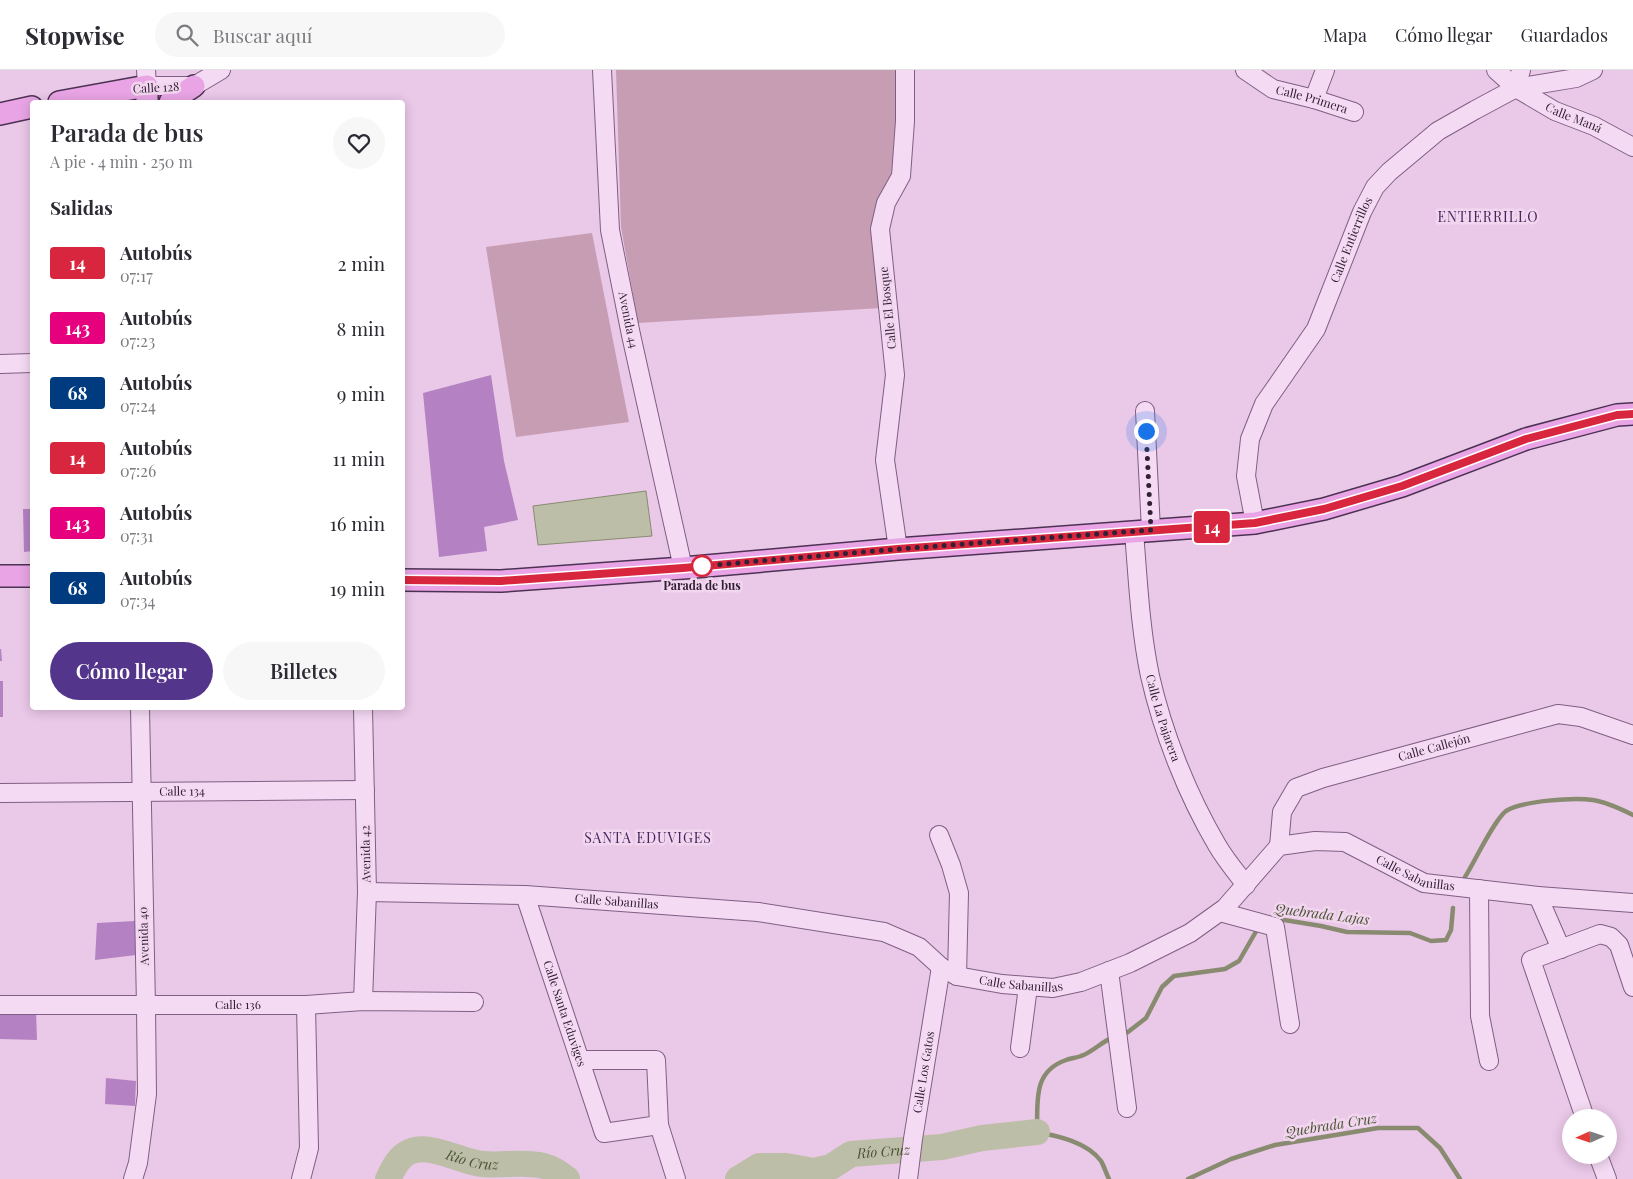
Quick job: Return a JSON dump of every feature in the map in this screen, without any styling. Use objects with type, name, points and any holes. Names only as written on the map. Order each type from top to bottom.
[{"type":"main road","name":"Calle 128","points":[[70,100],[146,86]]},
{"type":"main road","points":[[173,100],[194,86]]},
{"type":"main road","points":[[0,114],[30,107]]},
{"type":"main road","points":[[405,580],[501,581],[1255,523],[1324,509],[1402,486],[1526,439],[1617,415],[1633,414]]},
{"type":"main road","points":[[0,576],[30,576]]},
{"type":"street","name":"Calle 128","points":[[146,86],[194,86],[221,70]]},
{"type":"street","name":"Avenida 44","points":[[602,70],[610,230],[631,335],[683,568]]},
{"type":"street","name":"Calle El Bosque","points":[[898,549],[885,460],[896,375],[880,229],[886,203],[901,176],[905,122],[905,70]]},
{"type":"street","name":"Calle Primera","points":[[1244,70],[1273,89],[1314,99],[1354,112]]},
{"type":"street","points":[[1314,99],[1325,70]]},
{"type":"street","name":"Calle Maná","points":[[1496,70],[1516,88],[1555,112],[1594,126],[1633,147]]},
{"type":"street","points":[[1516,88],[1521,70]]},
{"type":"street","name":"Calle Entierrillos","points":[[1255,523],[1246,476],[1250,439],[1264,404],[1316,329],[1362,212],[1375,187],[1389,172],[1438,131],[1516,88],[1576,78],[1593,70]]},
{"type":"street","points":[[0,364],[30,363]]},
{"type":"street","name":"Calle La Pajarera","points":[[1145,411],[1140,613],[1150,676],[1184,779],[1217,847],[1246,885]]},
{"type":"street","name":"Avenida 40","points":[[135,1171],[147,1094],[140,793],[140,710]]},
{"type":"street","name":"Avenida 42","points":[[363,710],[367,892],[363,1001]]},
{"type":"street","name":"Calle Callejón","points":[[1279,846],[1282,812],[1296,788],[1322,778],[1558,714],[1581,717],[1633,735]]},
{"type":"street","name":"Calle 134","points":[[0,793],[366,790]]},
{"type":"street","points":[[939,835],[951,865],[959,893],[957,976]]},
{"type":"street","name":"Calle Sabanillas","points":[[367,892],[525,895],[758,912],[884,932],[919,947],[941,967],[957,976],[1028,987],[1053,988],[1080,982],[1130,963],[1190,933],[1226,908],[1279,846],[1315,842],[1346,842],[1424,883],[1538,896],[1633,903]]},
{"type":"street","points":[[1479,889],[1480,1016],[1489,1060]]},
{"type":"street","name":"Calle Santa Eduviges","points":[[525,895],[604,1133],[659,1125]]},
{"type":"street","points":[[1538,896],[1561,948]]},
{"type":"street","points":[[1220,912],[1275,927],[1290,1024]]},
{"type":"street","points":[[1582,1109],[1531,960],[1600,934],[1611,937],[1619,945],[1633,987]]},
{"type":"street","name":"Calle Los Gatos","points":[[909,1172],[941,967]]},
{"type":"street","points":[[1109,971],[1127,1108]]},
{"type":"street","points":[[1020,1048],[1028,987]]},
{"type":"street","name":"Calle 136","points":[[0,1006],[306,1005],[363,1001],[474,1002]]},
{"type":"street","points":[[301,1179],[309,1148],[306,1005]]},
{"type":"street","points":[[580,1060],[656,1060],[659,1125],[676,1179]]},
{"type":"street","points":[[1601,1164],[1606,1179]]},
{"type":"shaded area","points":[[616,70],[897,70],[896,116],[891,179],[874,210],[881,308],[638,323],[621,227]]},
{"type":"shaded area","points":[[592,233],[629,422],[516,437],[486,247]]},
{"type":"shaded area","points":[[646,491],[652,536],[538,545],[533,506]]},
{"type":"building","points":[[491,375],[504,461],[518,520],[484,527],[487,551],[439,557],[423,393]]},
{"type":"building","points":[[23,509],[30,509],[30,551],[24,552]]},
{"type":"building","points":[[1,649],[2,661],[0,661]]},
{"type":"building","points":[[0,681],[3,681],[3,717],[0,717]]},
{"type":"building","points":[[135,921],[136,955],[95,960],[97,923]]},
{"type":"building","points":[[36,1009],[37,1040],[0,1039],[0,1010]]},
{"type":"building","points":[[106,1078],[136,1081],[135,1106],[105,1104]]},
{"type":"waterway","name":"Quebrada Lajas","points":[[1465,877],[1496,823],[1506,811],[1514,808],[1548,801],[1584,799],[1603,802],[1633,815]]},
{"type":"waterway","name":"Quebrada Lajas","points":[[1272,918],[1347,932],[1410,933],[1431,941],[1446,940],[1451,930],[1453,908]]},
{"type":"waterway","name":"Quebrada Lajas","points":[[1122,1034],[1128,1032],[1146,1018],[1162,987],[1174,976],[1225,969],[1239,961],[1258,928]]},
{"type":"waterway","name":"Quebrada Lajas","points":[[1109,1179],[1101,1161],[1088,1149],[1072,1141],[1037,1132],[1037,1110],[1039,1089],[1047,1072],[1055,1065],[1079,1057],[1114,1037]]},
{"type":"waterway","name":"Quebrada Cruz","points":[[1188,1179],[1231,1159],[1275,1145],[1378,1128],[1418,1128],[1440,1148],[1460,1179]]},
{"type":"waterway","name":"Río Cruz","points":[[738,1179],[759,1166],[786,1166],[814,1171],[831,1167],[851,1154],[942,1147],[982,1138],[1037,1132]]},
{"type":"waterway","name":"Río Cruz","points":[[388,1179],[402,1157],[409,1152],[417,1150],[436,1151],[475,1163],[544,1166],[556,1171],[567,1179]]},
{"type":"bus line","name":"14","points":[[405,580],[501,581],[1255,523],[1324,509],[1402,486],[1526,439],[1617,415],[1633,414]]},
{"type":"place","name":"Parada de bus","points":[[702,566]]},
{"type":"district","name":"ENTIERRILLO","points":[[1488,217]]},
{"type":"district","name":"SANTA EDUVIGES","points":[[648,838]]},
{"type":"route","points":[[702,566],[1151,530],[1146,431]]}]
